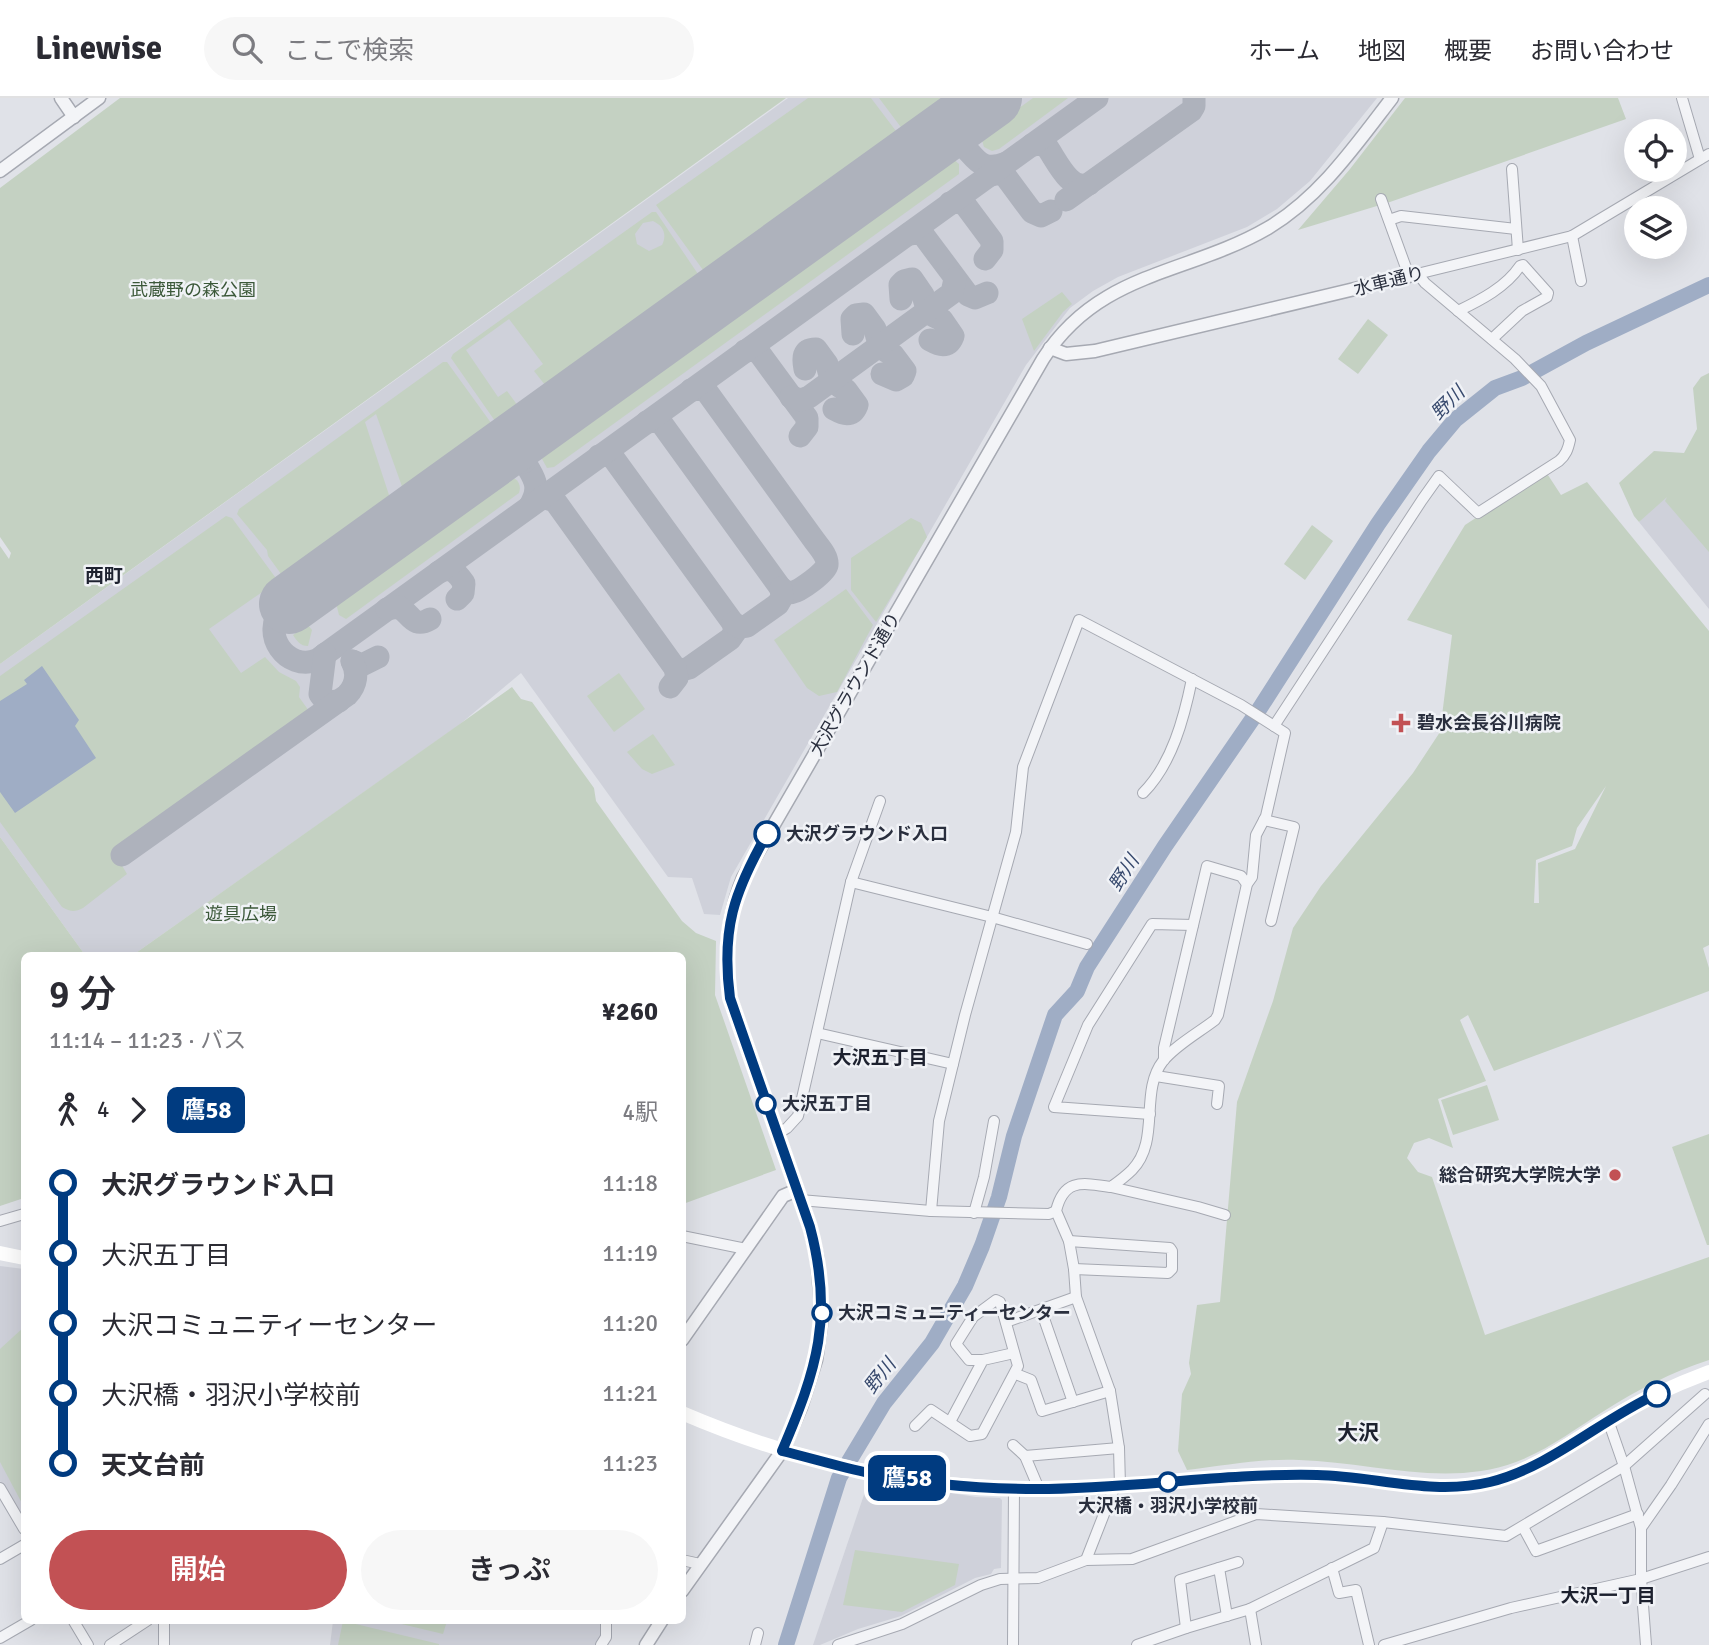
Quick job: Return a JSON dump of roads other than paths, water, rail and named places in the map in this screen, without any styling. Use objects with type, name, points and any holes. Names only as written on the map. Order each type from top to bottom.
[{"type":"main road","points":[[0,1253],[21,1257]]},
{"type":"main road","points":[[686,1415],[782,1451],[866,1472],[933,1482],[1039,1489],[1320,1475],[1424,1486],[1461,1487],[1498,1480],[1529,1468],[1646,1399],[1702,1374]]},
{"type":"street","points":[[61,98],[74,117]]},
{"type":"street","points":[[0,171],[99,98]]},
{"type":"street","name":"大沢グラウンド通り","points":[[686,1585],[782,1451],[801,1408],[816,1360],[822,1317],[817,1257],[730,998],[728,929],[738,889],[777,816],[1050,348],[1086,310],[1108,295],[1132,282],[1240,241],[1267,228],[1298,207],[1318,190],[1339,166],[1392,98]]},
{"type":"street","points":[[1682,98],[1704,157]]},
{"type":"street","name":"水車通り","points":[[1050,348],[1066,354],[1095,351],[1572,236],[1704,157]]},
{"type":"street","points":[[1512,169],[1518,250]]},
{"type":"street","points":[[1273,725],[1439,476],[1478,513],[1566,455],[1570,440],[1547,395],[1537,382],[1492,339],[1414,275],[1381,199]]},
{"type":"street","points":[[1389,220],[1401,216],[1516,229]]},
{"type":"street","points":[[1572,236],[1581,281]]},
{"type":"street","points":[[1458,311],[1484,298],[1523,265],[1548,293],[1547,297],[1522,311],[1492,339]]},
{"type":"street","points":[[931,1211],[939,1121],[1016,832],[1023,767],[1079,620],[1244,706],[1285,733],[1264,820],[1256,835],[1252,877],[1247,884],[1218,1015],[1164,1060],[1153,1085],[1146,1147],[1134,1169],[1111,1187]]},
{"type":"street","points":[[1143,793],[1153,784],[1183,722],[1192,679]]},
{"type":"street","points":[[777,1134],[787,1128],[797,1116],[851,882],[880,801]]},
{"type":"street","points":[[1264,820],[1294,827],[1271,921]]},
{"type":"street","points":[[1164,1060],[1164,1048],[1208,866],[1241,876],[1247,884]]},
{"type":"street","points":[[851,882],[1087,944]]},
{"type":"street","points":[[1150,1114],[1054,1107],[1088,1025],[1152,924],[1193,925]]},
{"type":"street","points":[[817,1033],[953,1064]]},
{"type":"street","points":[[1156,1076],[1219,1086],[1217,1104]]},
{"type":"street","points":[[974,1213],[984,1177],[993,1121]]},
{"type":"street","points":[[1086,1560],[1118,1486],[1119,1448],[1110,1391],[1076,1297],[1069,1241],[1056,1211],[1063,1192],[1069,1186],[1080,1184],[1111,1187],[1198,1206],[1225,1215]]},
{"type":"street","points":[[686,1334],[783,1196],[798,1195],[931,1211],[1049,1214],[1056,1211]]},
{"type":"street","points":[[0,1221],[21,1215]]},
{"type":"street","points":[[686,1237],[746,1249]]},
{"type":"street","points":[[1069,1241],[1170,1248],[1172,1251],[1172,1269],[1168,1273],[1074,1269]]},
{"type":"street","points":[[1006,1322],[1076,1297]]},
{"type":"street","points":[[915,1426],[932,1410],[970,1436],[982,1434],[1018,1366],[1000,1302],[996,1300],[973,1317],[956,1344],[969,1360],[983,1360],[1014,1353]]},
{"type":"street","points":[[1041,1310],[1073,1402]]},
{"type":"street","points":[[950,1422],[983,1360]]},
{"type":"street","points":[[1016,1374],[1031,1380],[1042,1411],[1110,1391]]},
{"type":"street","points":[[838,1645],[902,1624],[981,1585],[1012,1578],[1038,1578],[1086,1560],[1132,1559],[1256,1514],[1383,1522],[1506,1536],[1624,1466],[1707,1398],[1702,1374]]},
{"type":"street","points":[[1608,1420],[1641,1528],[1641,1579],[1646,1645]]},
{"type":"street","points":[[1641,1528],[1709,1424]]},
{"type":"street","points":[[1013,1445],[1025,1456],[1039,1489]]},
{"type":"street","points":[[1025,1456],[1119,1448]]},
{"type":"street","points":[[0,1488],[21,1525]]},
{"type":"street","points":[[1013,1645],[1014,1488]]},
{"type":"street","points":[[1523,1527],[1536,1551],[1638,1514]]},
{"type":"street","points":[[1144,1644],[1250,1609],[1374,1548],[1383,1522]]},
{"type":"street","points":[[0,1559],[21,1547]]},
{"type":"street","points":[[1384,1645],[1535,1602],[1641,1579],[1709,1557]]},
{"type":"street","points":[[686,1561],[700,1564]]},
{"type":"street","points":[[1186,1628],[1180,1580],[1238,1562]]},
{"type":"street","points":[[1219,1568],[1227,1616]]},
{"type":"street","points":[[1332,1568],[1339,1593],[1356,1590],[1369,1645]]},
{"type":"street","points":[[1250,1609],[1256,1645]]},
{"type":"street","points":[[1,1641],[25,1624]]},
{"type":"street","points":[[76,1624],[89,1645]]},
{"type":"street","points":[[125,1624],[128,1633]]},
{"type":"street","points":[[110,1645],[142,1624]]},
{"type":"street","points":[[164,1624],[164,1645]]},
{"type":"street","points":[[601,1645],[606,1637],[606,1624]]},
{"type":"street","points":[[646,1645],[659,1624]]},
{"type":"street","points":[[755,1645],[758,1633]]},
{"type":"water","points":[[42,666],[79,720],[75,726],[96,758],[15,813],[0,792],[0,701],[27,684],[24,680]]},
{"type":"waterway","name":"野川","points":[[786,1645],[839,1478],[884,1403],[932,1343],[965,1286],[999,1197],[1014,1136],[1055,1015],[1077,991],[1087,967],[1165,846],[1260,708],[1378,524],[1429,451],[1455,420],[1495,388],[1522,378],[1586,343],[1709,285]]},
{"type":"place","name":"碧水会長谷川病院","points":[[1401,723]]},
{"type":"place","name":"大沢グラウンド入口","points":[[767,834]]},
{"type":"place","name":"大沢五丁目","points":[[766,1104]]},
{"type":"place","name":"総合研究大学院大学","points":[[1615,1175]]},
{"type":"place","name":"大沢コミュニティーセンター","points":[[822,1313]]},
{"type":"place","name":"大沢橋・羽沢小学校前","points":[[1168,1482]]},
{"type":"district","name":"西町","points":[[104,576]]},
{"type":"district","name":"大沢五丁目","points":[[880,1058]]},
{"type":"district","name":"大沢","points":[[1358,1433]]},
{"type":"district","name":"大沢一丁目","points":[[1608,1596]]},
{"type":"park label","name":"武蔵野の森公園","points":[[193,290]]},
{"type":"park label","name":"遊具広場","points":[[241,914]]}]
